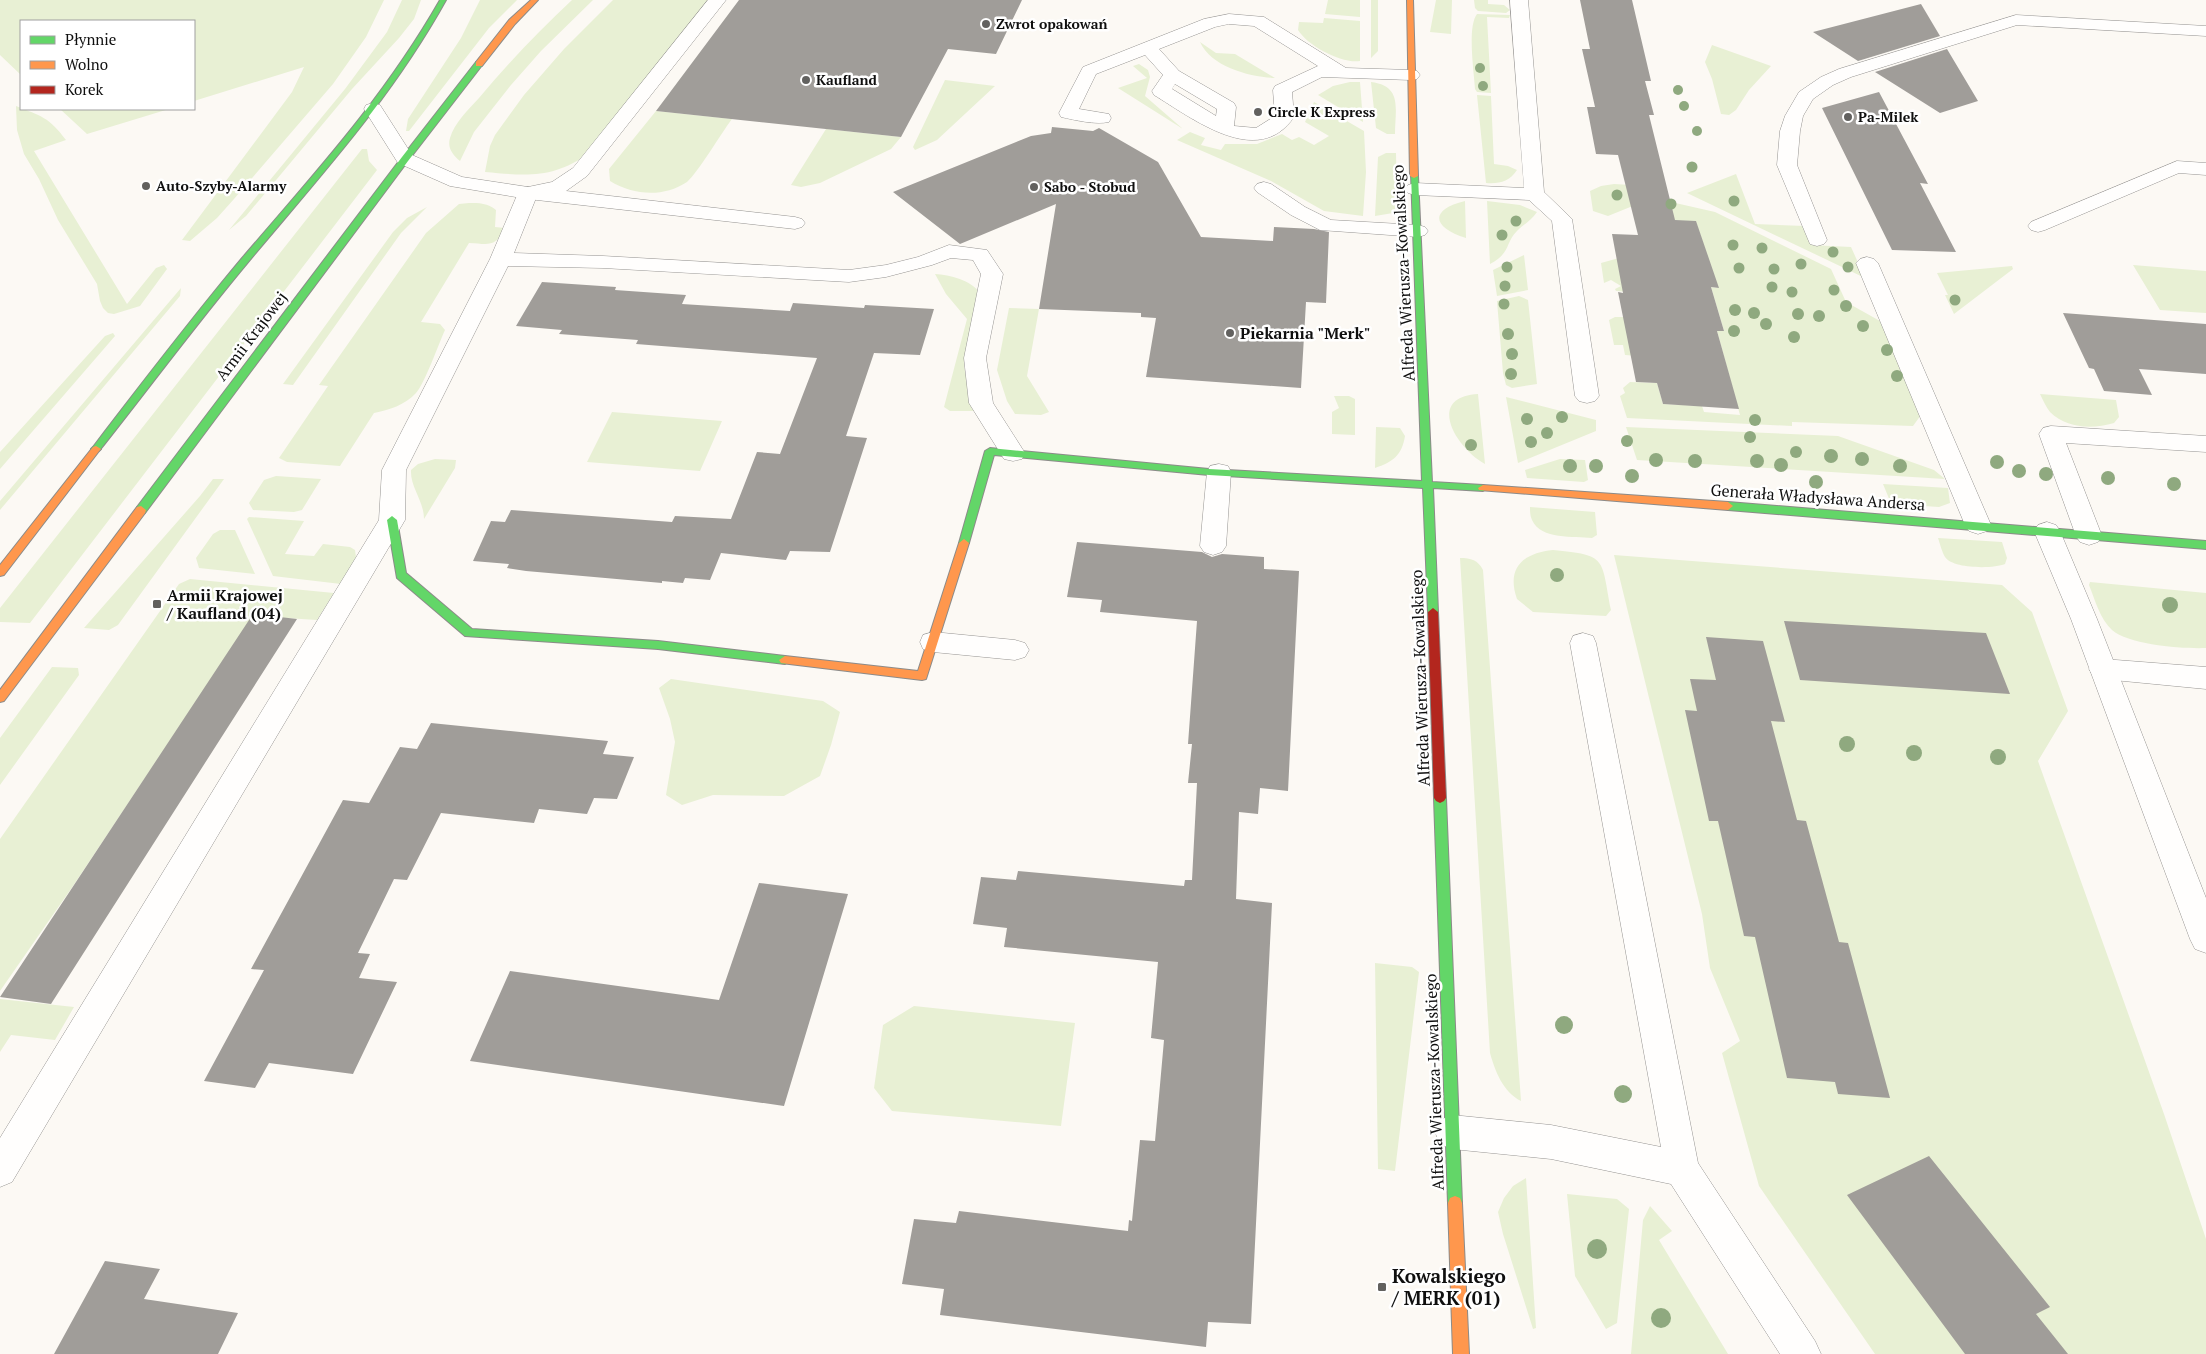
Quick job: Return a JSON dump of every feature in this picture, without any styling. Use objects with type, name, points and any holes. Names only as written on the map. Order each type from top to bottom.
[{"type":"street","points":[[0,572],[244,261],[374,109],[429,27],[443,0]]},
{"type":"street","name":"Armii Krajowej","points":[[0,698],[405,159],[512,22],[535,0]]},
{"type":"street","points":[[528,193],[558,187],[580,172],[717,0]]},
{"type":"street","name":"Alfreda Wierusza-Kowalskiego","points":[[1410,0],[1415,189],[1461,1354]]},
{"type":"street","points":[[1519,0],[1534,194]]},
{"type":"street","points":[[1102,118],[1068,113],[1088,71],[1210,23],[1229,19],[1258,21],[1342,74]]},
{"type":"street","points":[[1817,240],[1786,165],[1790,131],[1794,116],[1806,96],[1827,81],[1845,73],[2016,20],[2206,31]]},
{"type":"street","points":[[1148,48],[1173,75],[1161,91],[1224,129],[1241,135],[1268,131],[1285,117],[1282,90],[1319,71],[1342,74],[1412,75]]},
{"type":"street","points":[[374,109],[405,159],[457,182],[528,193],[795,224]]},
{"type":"street","points":[[2038,226],[2177,167],[2206,169]]},
{"type":"street","points":[[1264,188],[1298,211],[1327,226],[1418,230]]},
{"type":"street","points":[[1415,189],[1534,194],[1562,219],[1588,396]]},
{"type":"street","points":[[528,193],[501,259],[394,470],[392,520],[401,575],[470,633],[658,645],[922,676],[932,642],[1015,650]]},
{"type":"street","points":[[501,259],[602,262],[849,276],[886,271],[925,261],[949,251],[980,254],[992,274],[975,358],[981,403],[1013,453]]},
{"type":"street","points":[[1867,262],[1978,525]]},
{"type":"street","points":[[2089,536],[2050,434],[2206,444]]},
{"type":"street","name":"Generała Władysława Andersa","points":[[932,642],[981,487],[990,451],[1220,472],[1364,482],[1428,484],[1978,525],[2206,545]]},
{"type":"street","points":[[1212,546],[1220,472]]},
{"type":"street","points":[[0,1170],[351,591],[392,520]]},
{"type":"street","points":[[2047,532],[2074,593],[2206,940]]},
{"type":"street","points":[[1583,643],[1682,1169],[1802,1354]]},
{"type":"street","points":[[2103,669],[2206,678]]},
{"type":"street","points":[[1452,1132],[1551,1142],[1682,1169]]},
{"type":"green space","points":[[0,0],[384,0],[366,37],[333,84],[217,218],[190,241],[182,240],[292,92],[304,67],[195,101],[195,20],[20,20],[20,74],[0,55]]},
{"type":"green space","points":[[402,0],[421,0],[414,19],[352,89],[246,216],[229,230],[345,89],[387,32]]},
{"type":"green space","points":[[480,0],[517,0],[489,28],[409,131],[406,131],[408,119],[461,38]]},
{"type":"green space","points":[[572,0],[593,0],[541,51],[511,85],[474,132],[460,161],[453,154],[449,145],[452,132],[458,122],[512,60]]},
{"type":"green space","points":[[613,0],[708,0],[591,152],[564,167],[540,174],[485,172],[490,146],[495,135],[524,95],[564,49]]},
{"type":"green space","points":[[1328,0],[1360,0],[1360,17],[1325,14]]},
{"type":"green space","points":[[1371,0],[1378,0],[1378,51],[1371,58]]},
{"type":"green space","points":[[1436,0],[1452,0],[1451,34],[1430,32]]},
{"type":"green space","points":[[1474,0],[1488,0],[1488,4],[1504,5],[1510,10],[1506,13],[1478,11],[1475,8]]},
{"type":"green space","points":[[1477,14],[1510,15],[1509,18],[1487,17],[1491,93],[1477,92],[1475,89],[1472,29]]},
{"type":"green space","points":[[1324,18],[1360,21],[1360,61],[1344,60],[1326,53],[1309,42],[1298,30],[1299,22],[1323,23]]},
{"type":"green space","points":[[1200,42],[1216,53],[1235,54],[1275,78],[1243,73],[1232,69],[1213,58],[1205,51]]},
{"type":"green space","points":[[1712,45],[1771,66],[1749,90],[1736,110],[1729,115],[1721,114],[1712,79],[1705,62]]},
{"type":"green space","points":[[1139,64],[1148,70],[1150,77],[1145,96],[1183,129],[1118,88],[1147,78],[1133,66]]},
{"type":"green space","points":[[945,80],[995,86],[937,140],[915,150],[913,147]]},
{"type":"green space","points":[[1360,82],[1363,122],[1318,95],[1333,86]]},
{"type":"green space","points":[[1371,82],[1381,84],[1393,94],[1396,108],[1395,134],[1387,134],[1376,128]]},
{"type":"green space","points":[[1477,95],[1491,96],[1494,164],[1508,166],[1517,170],[1507,180],[1486,183]]},
{"type":"green space","points":[[1314,102],[1364,131],[1366,172],[1363,216],[1324,211],[1271,181],[1177,140],[1190,132],[1205,138],[1201,145],[1221,150],[1225,144],[1257,144],[1282,134],[1292,140],[1299,137],[1314,145],[1329,136],[1305,122]]},
{"type":"green space","points":[[16,106],[20,108],[20,110],[27,110],[44,118],[55,126],[66,140],[34,151],[127,304],[156,268],[164,265],[167,269],[140,306],[114,314],[108,313],[103,308],[97,284],[58,220],[39,179],[24,154],[17,130]]},
{"type":"green space","points":[[61,110],[166,110],[87,134]]},
{"type":"green space","points":[[656,111],[732,119],[691,178],[678,187],[668,191],[648,193],[628,189],[610,181],[609,169]]},
{"type":"green space","points":[[826,129],[901,137],[891,149],[820,183],[801,187],[791,185]]},
{"type":"green space","points":[[362,149],[367,149],[369,161],[377,170],[30,623],[0,622],[0,608]]},
{"type":"green space","points":[[1386,153],[1396,153],[1397,206],[1393,213],[1375,216],[1378,157]]},
{"type":"green space","points":[[1736,174],[1755,224],[1805,226],[1811,245],[1851,247],[1865,278],[1687,193]]},
{"type":"green space","points":[[1614,184],[1631,185],[1655,197],[1608,216],[1593,211],[1590,191],[1601,186]]},
{"type":"green space","points":[[1465,201],[1466,238],[1447,229],[1441,224],[1439,219],[1440,214],[1445,209]]},
{"type":"green space","points":[[1487,201],[1520,205],[1537,212],[1513,235],[1505,252],[1490,264]]},
{"type":"green space","points":[[1671,202],[1715,212],[1831,269],[1846,302],[1880,321],[1921,415],[1913,426],[1792,422],[1792,426],[1627,418],[1620,396],[1625,393],[1623,388],[1630,382],[1657,383],[1663,404],[1702,406],[1704,412],[1740,415],[1717,331],[1724,331],[1711,287],[1718,288],[1696,222],[1634,218]]},
{"type":"green space","points":[[459,204],[483,204],[496,210],[495,227],[505,228],[494,242],[482,244],[469,243],[421,322],[440,324],[445,330],[419,389],[407,401],[374,413],[340,466],[287,462],[279,458],[328,386],[319,385],[426,233]]},
{"type":"green space","points":[[427,207],[401,233],[293,385],[283,384],[393,232],[407,218]]},
{"type":"green space","points":[[1524,255],[1528,290],[1497,296],[1493,270]]},
{"type":"green space","points":[[1619,258],[1644,293],[1616,291],[1615,289],[1621,286],[1611,280],[1604,283],[1601,263]]},
{"type":"green space","points":[[2133,265],[2206,271],[2206,313],[2160,310]]},
{"type":"green space","points":[[2012,266],[2013,269],[1954,314],[1945,295],[1948,295],[1937,273]]},
{"type":"green space","points":[[935,274],[960,279],[976,288],[980,293],[979,308],[964,367],[975,411],[950,411],[944,407],[967,319],[946,294]]},
{"type":"green space","points":[[181,288],[180,296],[0,510],[0,501]]},
{"type":"green space","points":[[1519,296],[1528,300],[1537,384],[1512,388],[1506,385],[1503,373],[1497,301]]},
{"type":"green space","points":[[1009,308],[1039,309],[1027,376],[1049,412],[1041,415],[1015,414],[1007,401],[997,370]]},
{"type":"green space","points":[[1615,317],[1623,317],[1651,357],[1625,355],[1623,345],[1614,345],[1609,320]]},
{"type":"green space","points":[[113,333],[115,336],[0,469],[0,452],[105,336]]},
{"type":"green space","points":[[1478,394],[1485,464],[1474,457],[1456,436],[1449,413],[1453,404],[1462,397]]},
{"type":"green space","points":[[2040,394],[2116,400],[2119,417],[2114,423],[2106,425],[2089,427],[2072,425],[2057,418],[2050,412]]},
{"type":"green space","points":[[1334,396],[1349,396],[1355,399],[1355,435],[1332,434],[1332,412],[1339,408]]},
{"type":"green space","points":[[1506,397],[1596,420],[1596,431],[1518,463]]},
{"type":"green space","points":[[612,412],[722,421],[700,471],[587,462]]},
{"type":"green space","points":[[1376,427],[1400,428],[1405,436],[1402,448],[1396,457],[1375,468]]},
{"type":"green space","points":[[1626,427],[1838,436],[1934,470],[1945,479],[1637,460]]},
{"type":"green space","points":[[435,459],[456,460],[455,468],[424,519],[422,506],[411,476],[411,470],[418,464]]},
{"type":"green space","points":[[1560,459],[1585,460],[1588,480],[1584,482],[1527,478],[1525,470]]},
{"type":"green space","points":[[276,476],[321,479],[302,510],[294,512],[253,510],[249,503],[264,480]]},
{"type":"green space","points":[[213,479],[224,479],[118,625],[109,630],[84,628],[200,496]]},
{"type":"green space","points":[[1883,484],[1948,488],[1950,503],[1939,507],[1894,504],[1890,501]]},
{"type":"green space","points":[[1530,507],[1595,512],[1597,535],[1592,538],[1550,534],[1536,526],[1530,515]]},
{"type":"green space","points":[[249,517],[304,521],[285,554],[314,556],[323,544],[350,547],[355,550],[356,557],[341,584],[273,576],[247,519]]},
{"type":"green space","points":[[220,530],[235,530],[255,574],[199,568],[196,558],[213,534]]},
{"type":"green space","points":[[1938,538],[2002,542],[2007,558],[2005,564],[1974,567],[1956,564],[1945,557]]},
{"type":"green space","points":[[1553,550],[1584,554],[1593,557],[1599,562],[1603,569],[1611,610],[1606,616],[1533,612],[1517,599],[1514,579],[1520,564],[1533,555]]},
{"type":"green space","points":[[1614,555],[2002,585],[2032,612],[2068,711],[2038,761],[2164,1114],[2206,1239],[2206,1354],[1875,1354],[1759,1186],[1722,1053],[1740,1041],[1710,968],[1702,914]]},
{"type":"green space","points":[[1460,558],[1474,560],[1483,570],[1521,1101],[1505,1087],[1497,1074],[1490,1053]]},
{"type":"green space","points":[[190,579],[334,593],[317,620],[253,616],[73,886],[0,991],[0,839],[179,584]]},
{"type":"green space","points":[[2090,582],[2206,593],[2206,648],[2184,648],[2143,643],[2120,635],[2108,626],[2101,615],[2089,585]]},
{"type":"green space","points":[[52,667],[78,668],[79,675],[0,785],[0,738]]},
{"type":"green space","points":[[671,679],[823,701],[840,712],[820,776],[784,796],[713,795],[682,805],[666,795],[675,742],[670,719],[659,688]]},
{"type":"green space","points":[[1375,963],[1412,967],[1419,972],[1395,1171],[1378,1169]]},
{"type":"green space","points":[[0,999],[74,1007],[55,1040],[11,1035],[0,1052]]},
{"type":"green space","points":[[914,1006],[1075,1023],[1061,1126],[892,1111],[874,1088],[883,1025]]},
{"type":"green space","points":[[1526,1178],[1536,1328],[1533,1329],[1503,1234],[1498,1212],[1504,1198],[1513,1186]]},
{"type":"green space","points":[[1567,1194],[1617,1199],[1629,1209],[1617,1323],[1606,1329],[1575,1276]]},
{"type":"green space","points":[[1650,1206],[1672,1231],[1659,1240],[1728,1354],[1631,1354],[1643,1220]]},
{"type":"building","name":"Kaufland","points":[[739,0],[1022,0],[996,54],[948,49],[901,137],[656,111]]},
{"type":"building","points":[[1580,0],[1632,0],[1651,81],[1645,81],[1654,115],[1649,115],[1675,220],[1696,221],[1719,288],[1711,287],[1724,331],[1717,331],[1739,409],[1663,404],[1657,383],[1636,382],[1618,292],[1623,293],[1612,234],[1638,235],[1618,155],[1596,154],[1587,107],[1595,107],[1582,49],[1590,49]]},
{"type":"building","points":[[1921,4],[1940,36],[1858,61],[1813,32]]},
{"type":"building","points":[[1947,49],[1978,101],[1940,113],[1875,72]]},
{"type":"building","points":[[1879,92],[1928,184],[1920,183],[1956,252],[1892,250],[1822,108]]},
{"type":"building","points":[[1052,127],[1093,131],[1099,128],[1158,162],[1201,237],[1273,241],[1274,227],[1314,229],[1329,232],[1326,303],[1306,302],[1301,388],[1146,377],[1156,318],[1141,317],[1141,313],[1039,309],[1056,204],[960,244],[893,192],[1031,136],[1051,133]]},
{"type":"building","points":[[542,282],[616,287],[615,290],[686,295],[682,304],[790,311],[793,303],[864,308],[865,305],[934,309],[920,355],[874,353],[846,436],[867,438],[830,552],[790,551],[786,560],[721,553],[710,580],[685,578],[683,583],[662,581],[662,583],[526,571],[507,568],[509,564],[473,561],[491,521],[505,522],[511,510],[672,522],[675,516],[731,519],[757,452],[780,454],[817,358],[636,344],[638,340],[559,334],[562,330],[516,326]]},
{"type":"building","points":[[2063,313],[2206,324],[2206,374],[2139,369],[2152,395],[2104,391],[2094,369],[2089,368]]},
{"type":"building","points":[[1077,542],[1202,552],[1212,557],[1222,554],[1264,557],[1264,569],[1299,571],[1288,791],[1260,788],[1258,814],[1239,812],[1236,899],[1272,903],[1251,1324],[1208,1322],[1206,1347],[940,1315],[944,1289],[902,1284],[914,1219],[956,1223],[959,1211],[1128,1231],[1129,1220],[1132,1221],[1140,1140],[1155,1141],[1164,1040],[1151,1038],[1158,962],[1004,947],[1007,928],[973,924],[981,877],[1016,880],[1018,871],[1184,886],[1185,880],[1192,880],[1197,783],[1188,783],[1192,744],[1188,744],[1197,621],[1100,612],[1102,600],[1067,597]]},
{"type":"building","points":[[253,614],[297,619],[51,1004],[0,997]]},
{"type":"building","points":[[1784,621],[1986,633],[2010,694],[1800,680]]},
{"type":"building","points":[[1706,637],[1763,641],[1785,722],[1771,721],[1797,820],[1806,821],[1839,942],[1848,943],[1890,1098],[1838,1094],[1835,1082],[1787,1078],[1755,937],[1744,936],[1718,821],[1709,821],[1685,710],[1697,711],[1690,679],[1716,680]]},
{"type":"building","points":[[431,723],[608,741],[603,754],[634,757],[617,799],[594,798],[587,814],[539,809],[534,823],[441,813],[407,880],[394,879],[358,953],[370,954],[359,978],[397,982],[353,1074],[269,1063],[255,1088],[204,1081],[264,970],[251,969],[343,800],[369,803],[400,747],[417,749]]},
{"type":"building","points":[[759,883],[848,894],[784,1106],[470,1061],[510,971],[719,1000]]},
{"type":"building","points":[[1929,1156],[2050,1307],[2036,1314],[2068,1354],[1965,1354],[1847,1195]]},
{"type":"building","points":[[105,1261],[160,1269],[144,1299],[238,1313],[218,1354],[54,1354]]},
{"type":"traffic: fast","points":[[96,449],[227,282],[377,103],[423,36],[443,0]]},
{"type":"traffic: fast","points":[[141,510],[405,159],[479,64]]},
{"type":"traffic: fast","points":[[1414,176],[1433,612]]},
{"type":"traffic: fast","points":[[964,543],[990,451],[1209,472],[1483,488]]},
{"type":"traffic: fast","points":[[1728,506],[2206,545]]},
{"type":"traffic: fast","points":[[392,520],[401,575],[469,633],[658,645],[785,660]]},
{"type":"traffic: fast","points":[[1440,798],[1455,1203]]},
{"type":"traffic: slow","points":[[479,64],[512,22],[535,0]]},
{"type":"traffic: slow","points":[[1410,0],[1414,176]]},
{"type":"traffic: slow","points":[[0,572],[96,449]]},
{"type":"traffic: slow","points":[[1483,488],[1728,506]]},
{"type":"traffic: slow","points":[[0,698],[141,510]]},
{"type":"traffic: slow","points":[[785,660],[922,676],[964,543]]},
{"type":"traffic: slow","points":[[1455,1203],[1461,1354]]},
{"type":"traffic: jam","points":[[1433,612],[1440,798]]},
{"type":"place","name":"Zwrot opakowań","points":[[986,24]]},
{"type":"place","name":"Kaufland","points":[[806,80]]},
{"type":"place","name":"Circle K Express","points":[[1258,112]]},
{"type":"place","name":"Pa-Milek","points":[[1848,117]]},
{"type":"place","name":"Auto-Szyby-Alarmy","points":[[146,186]]},
{"type":"place","name":"Sabo - Stobud","points":[[1034,187]]},
{"type":"place","name":"Piekarnia \"Merk\"","points":[[1230,333]]},
{"type":"place","name":"Armii Krajowej / Kaufland (04)","points":[[157,604]]},
{"type":"place","name":"Kowalskiego / MERK (01)","points":[[1382,1287]]}]
